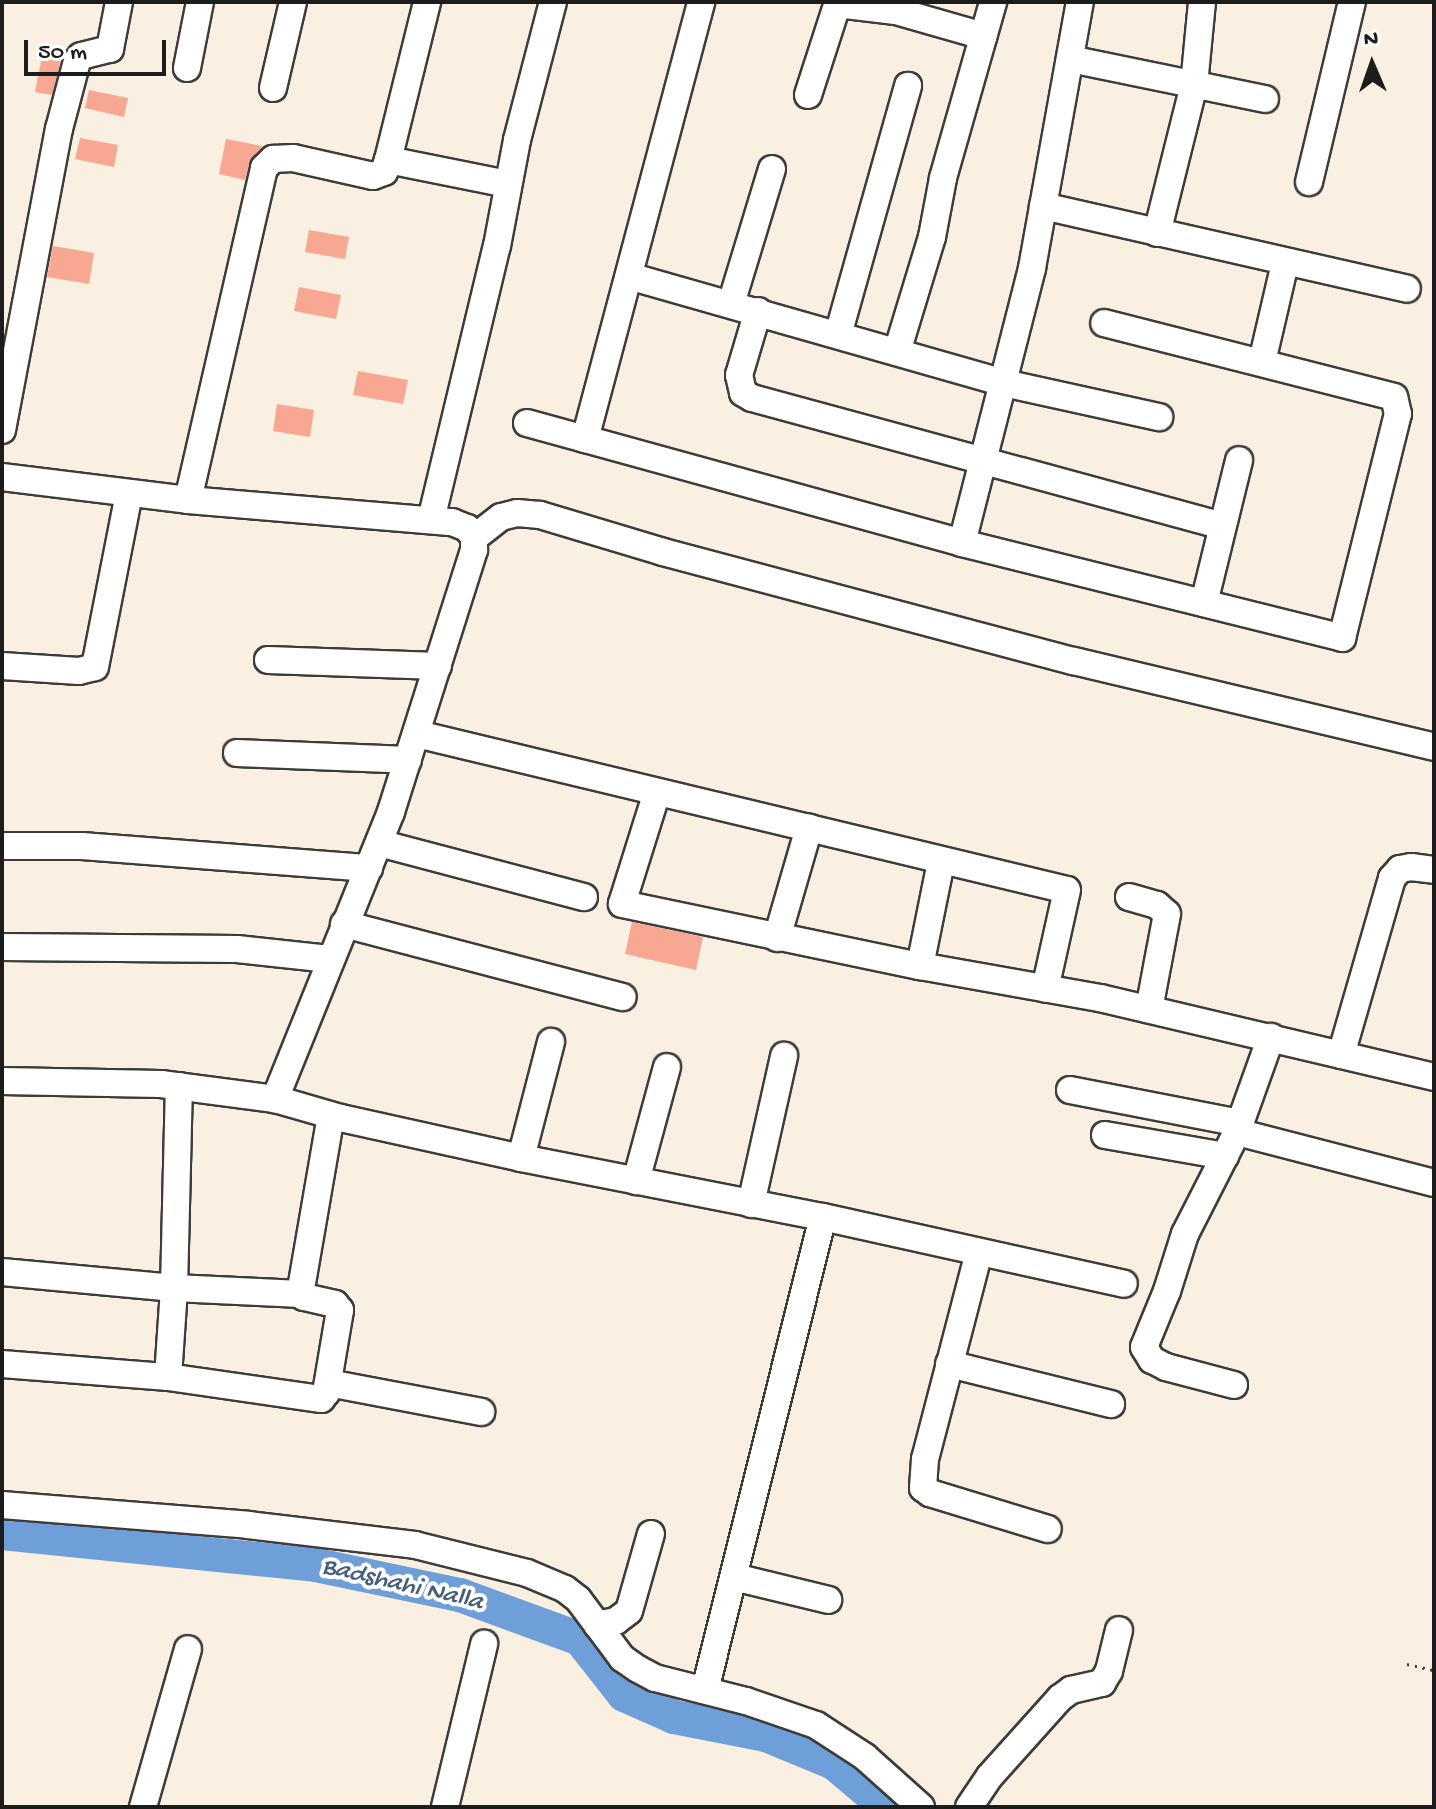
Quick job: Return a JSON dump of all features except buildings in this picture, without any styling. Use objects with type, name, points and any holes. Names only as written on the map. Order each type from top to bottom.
[{"type":"street","points":[[2,430],[59,129],[77,61],[81,56],[110,49],[119,2]]},
{"type":"street","points":[[187,68],[200,2]]},
{"type":"street","points":[[273,88],[293,2]]},
{"type":"street","points":[[188,500],[264,168],[273,159],[293,158],[373,176],[384,172],[427,2]]},
{"type":"street","points":[[431,520],[553,2]]},
{"type":"street","points":[[585,439],[701,2]]},
{"type":"street","points":[[897,352],[932,237],[943,178],[993,2]]},
{"type":"street","points":[[962,543],[1004,383],[1043,206],[1080,2]]},
{"type":"street","points":[[1157,233],[1194,85],[1202,2]]},
{"type":"street","points":[[1309,182],[1352,2]]},
{"type":"street","points":[[808,95],[837,3],[896,11],[983,36]]},
{"type":"street","points":[[1070,59],[1265,99]]},
{"type":"street","points":[[838,335],[908,86]]},
{"type":"street","points":[[388,160],[508,184]]},
{"type":"street","points":[[731,304],[772,169]]},
{"type":"street","points":[[1043,206],[1407,289]]},
{"type":"street","points":[[1262,362],[1285,263]]},
{"type":"street","points":[[629,276],[1004,383],[1159,417]]},
{"type":"street","points":[[758,311],[739,375],[743,393],[752,398],[1222,526]]},
{"type":"street","points":[[527,423],[962,543],[1342,638],[1398,414],[1394,397],[1104,323]]},
{"type":"street","points":[[1204,603],[1239,460]]},
{"type":"street","points":[[2,477],[188,500],[431,520],[467,528],[474,538],[474,550],[417,734],[379,843],[329,959],[275,1099]]},
{"type":"street","points":[[2,666],[79,671],[95,667],[129,493]]},
{"type":"street","points":[[474,538],[501,517],[517,513],[540,515],[663,552],[1059,657],[1434,747]]},
{"type":"street","points":[[268,660],[438,666]]},
{"type":"street","points":[[417,734],[1067,890],[1045,989]]},
{"type":"street","points":[[237,753],[408,760]]},
{"type":"street","points":[[657,792],[622,904],[777,938],[1149,1009],[1434,1077]]},
{"type":"street","points":[[777,938],[809,828]]},
{"type":"street","points":[[379,843],[584,897]]},
{"type":"street","points":[[2,846],[82,846],[369,868]]},
{"type":"street","points":[[920,966],[941,862]]},
{"type":"street","points":[[1341,1055],[1392,878],[1400,869],[1434,870]]},
{"type":"street","points":[[1129,897],[1157,905],[1167,914],[1149,1009]]},
{"type":"street","points":[[344,924],[623,997]]},
{"type":"street","points":[[2,947],[237,949],[329,959]]},
{"type":"street","points":[[1234,1385],[1166,1367],[1152,1360],[1144,1347],[1189,1223],[1239,1128],[1271,1037]]},
{"type":"street","points":[[521,1158],[551,1042]]},
{"type":"street","points":[[751,1204],[784,1056]]},
{"type":"street","points":[[636,1181],[667,1067]]},
{"type":"street","points":[[2,1081],[179,1086],[275,1099],[331,1116],[521,1158],[823,1217],[1124,1284]]},
{"type":"street","points":[[168,1377],[174,1288],[179,1086]]},
{"type":"street","points":[[1070,1090],[1239,1128],[1434,1183]]},
{"type":"street","points":[[301,1294],[331,1116]]},
{"type":"street","points":[[1105,1135],[1225,1156]]},
{"type":"street","points":[[705,1690],[823,1217]]},
{"type":"street","points":[[979,1252],[925,1459],[923,1488],[1048,1529]]},
{"type":"street","points":[[2,1272],[174,1288],[301,1294],[335,1304],[340,1310],[328,1383],[321,1399],[311,1400],[168,1377],[2,1364]]},
{"type":"street","points":[[949,1364],[1111,1404]]},
{"type":"street","points":[[328,1383],[481,1412]]},
{"type":"street","points":[[2,1505],[248,1525],[415,1545],[527,1573],[578,1599],[622,1658],[638,1669],[655,1678],[705,1690],[816,1725],[865,1757],[921,1807]]},
{"type":"street","points":[[597,1625],[616,1621],[629,1611],[651,1534]]},
{"type":"street","points":[[734,1577],[828,1600]]},
{"type":"street","points":[[969,1807],[1008,1755],[1060,1698],[1071,1690],[1102,1683],[1109,1671],[1119,1630]]},
{"type":"street","points":[[445,1807],[484,1644]]},
{"type":"street","points":[[143,1807],[188,1649]]},
{"type":"path","points":[[1407,1664],[1434,1670]]},
{"type":"waterway","name":"Badshahi Nalla","points":[[2,1533],[316,1565],[460,1595],[580,1639],[624,1695],[674,1717],[766,1735],[834,1763],[886,1807]]}]
